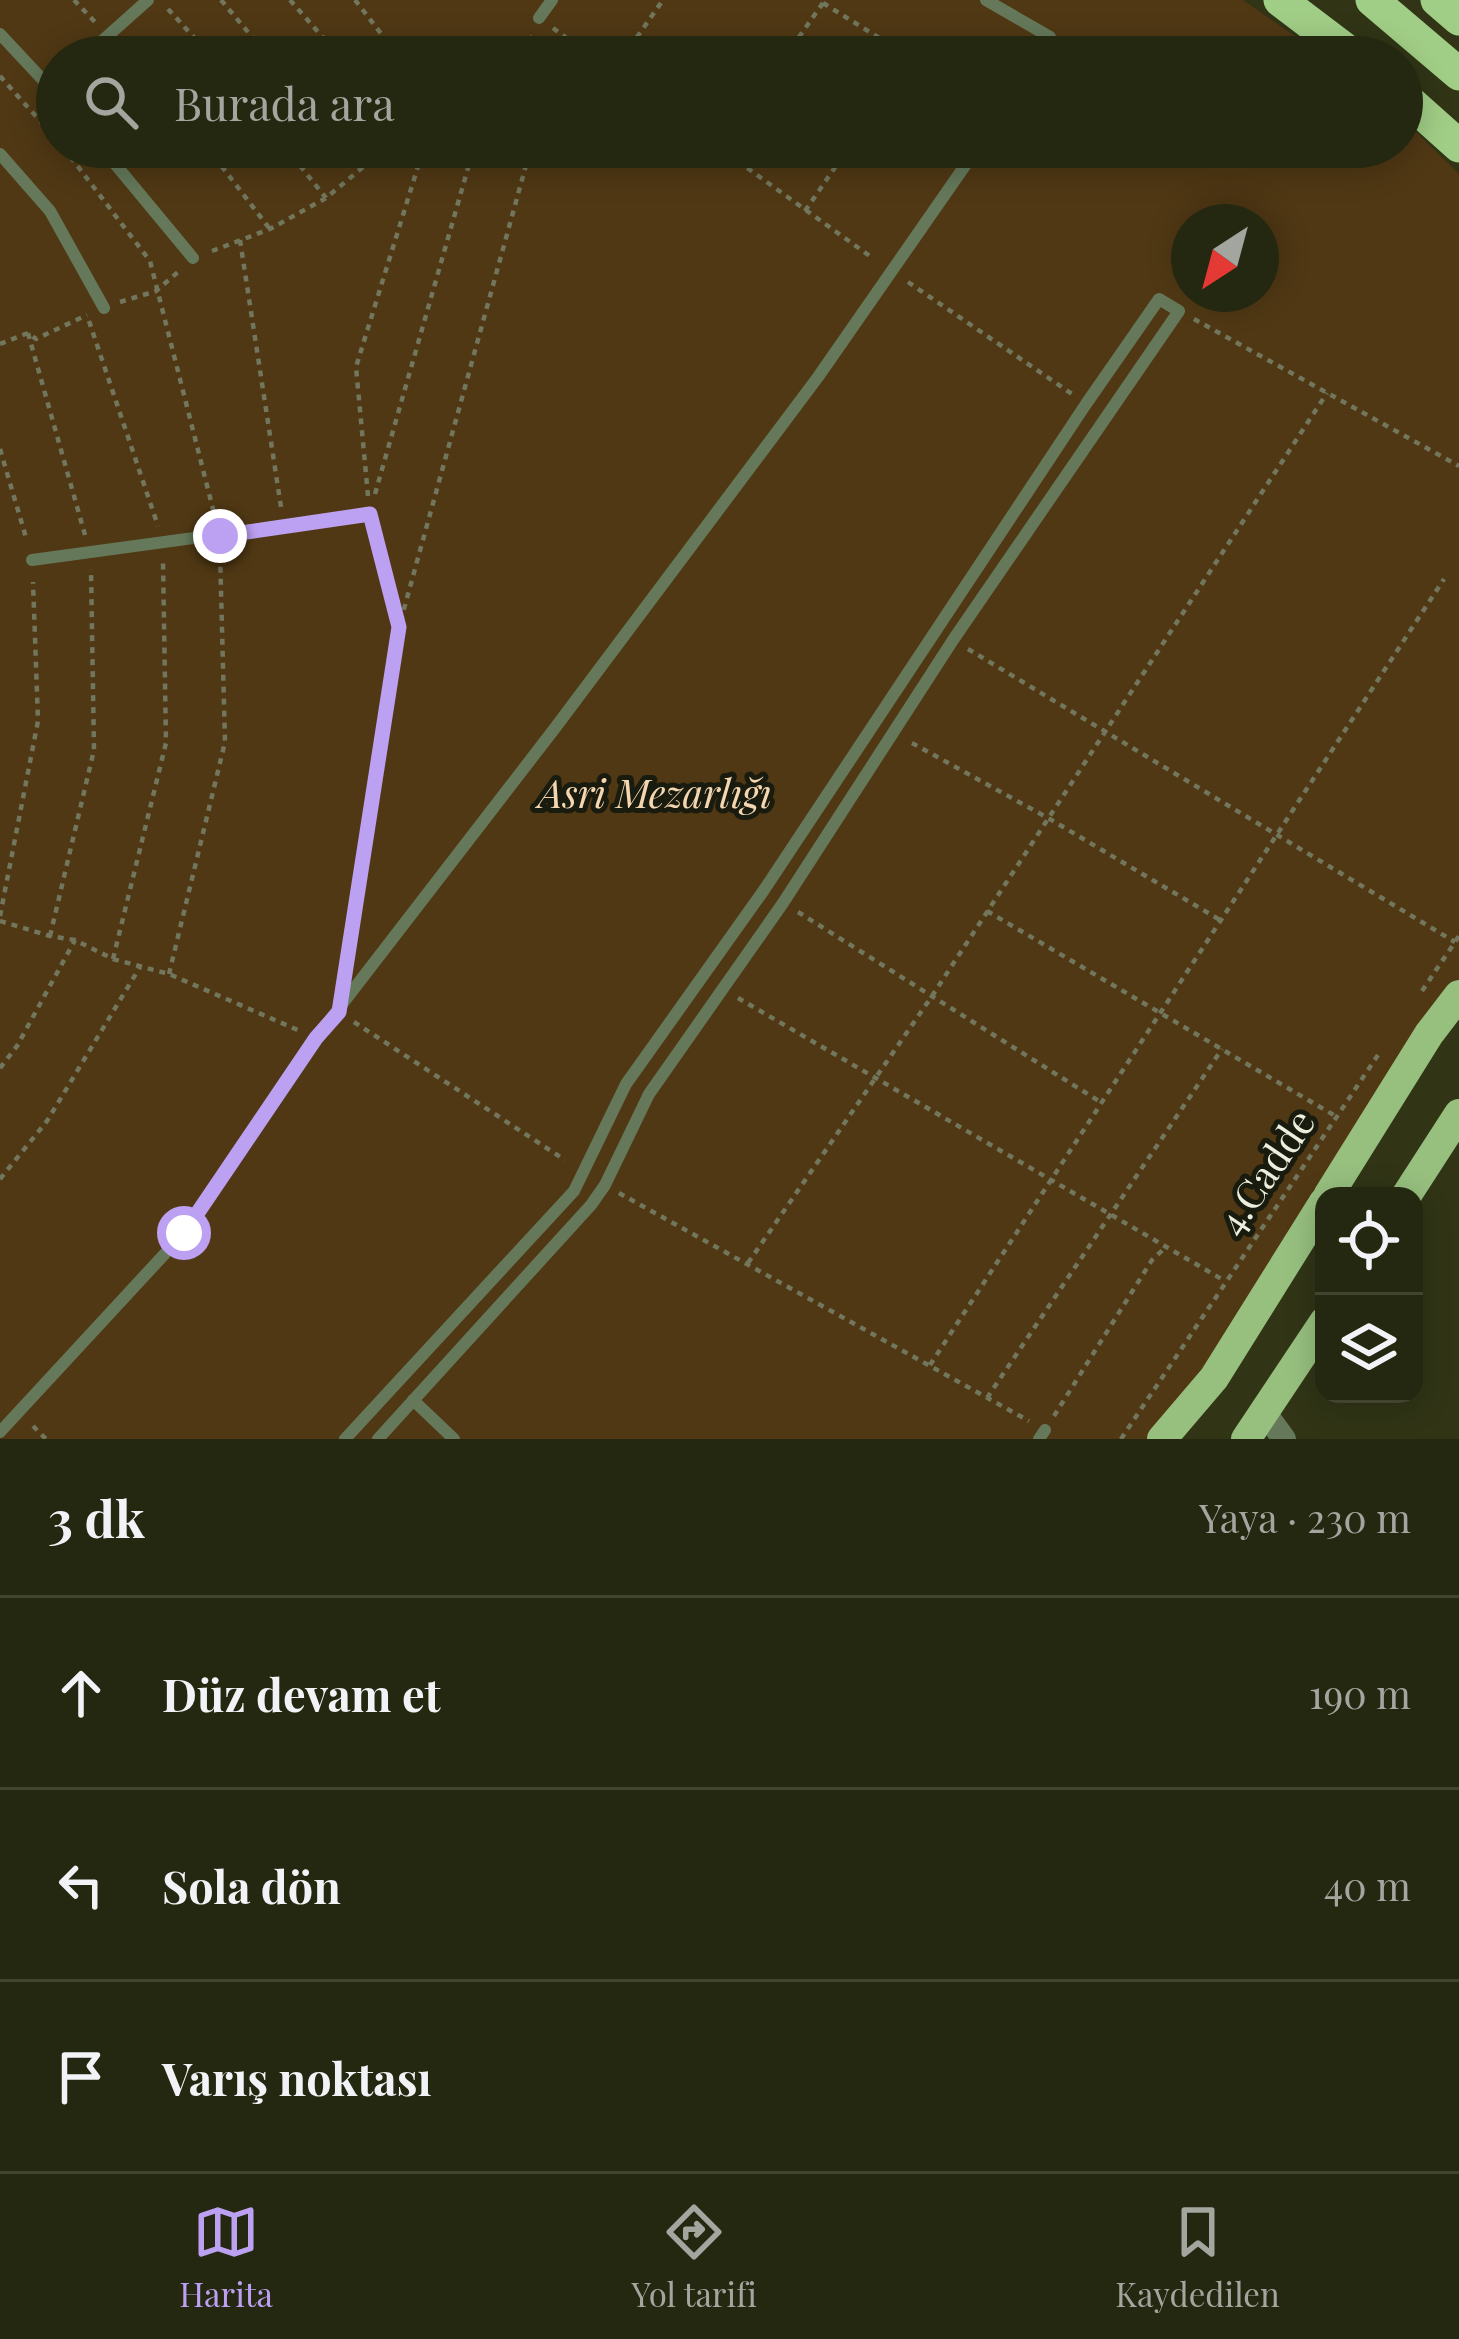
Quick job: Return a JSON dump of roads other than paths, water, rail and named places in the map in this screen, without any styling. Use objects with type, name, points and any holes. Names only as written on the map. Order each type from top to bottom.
[{"type":"highway","points":[[1280,0],[1327,36]]},
{"type":"highway","points":[[1372,0],[1414,36]]},
{"type":"highway","points":[[1437,0],[1459,19]]},
{"type":"highway","points":[[1423,43],[1459,74]]},
{"type":"highway","points":[[1423,114],[1459,146]]},
{"type":"main road","points":[[1333,1187],[1429,1034],[1459,995]]},
{"type":"main road","points":[[1412,1187],[1459,1114]]},
{"type":"main road","points":[[1162,1439],[1214,1378],[1315,1217]]},
{"type":"main road","points":[[1246,1439],[1315,1336]]},
{"type":"street","points":[[1264,1413],[1285,1439]]},
{"type":"lane","points":[[108,36],[148,0]]},
{"type":"lane","points":[[539,18],[552,0]]},
{"type":"lane","points":[[986,0],[1048,36]]},
{"type":"lane","points":[[0,34],[36,69]]},
{"type":"lane","points":[[0,154],[50,211],[104,308]]},
{"type":"lane","points":[[118,168],[193,258]]},
{"type":"lane","points":[[0,1432],[184,1233],[316,1038],[818,377],[963,168]]},
{"type":"lane","points":[[345,1439],[574,1191],[626,1084],[764,890],[1086,404],[1159,299],[1179,310],[891,732],[783,903],[649,1094],[591,1205],[378,1439]]},
{"type":"lane","points":[[32,560],[370,514]]},
{"type":"lane","points":[[413,1400],[454,1439]]},
{"type":"park label","name":"Asri Mezarlığı","points":[[655,794]]}]
